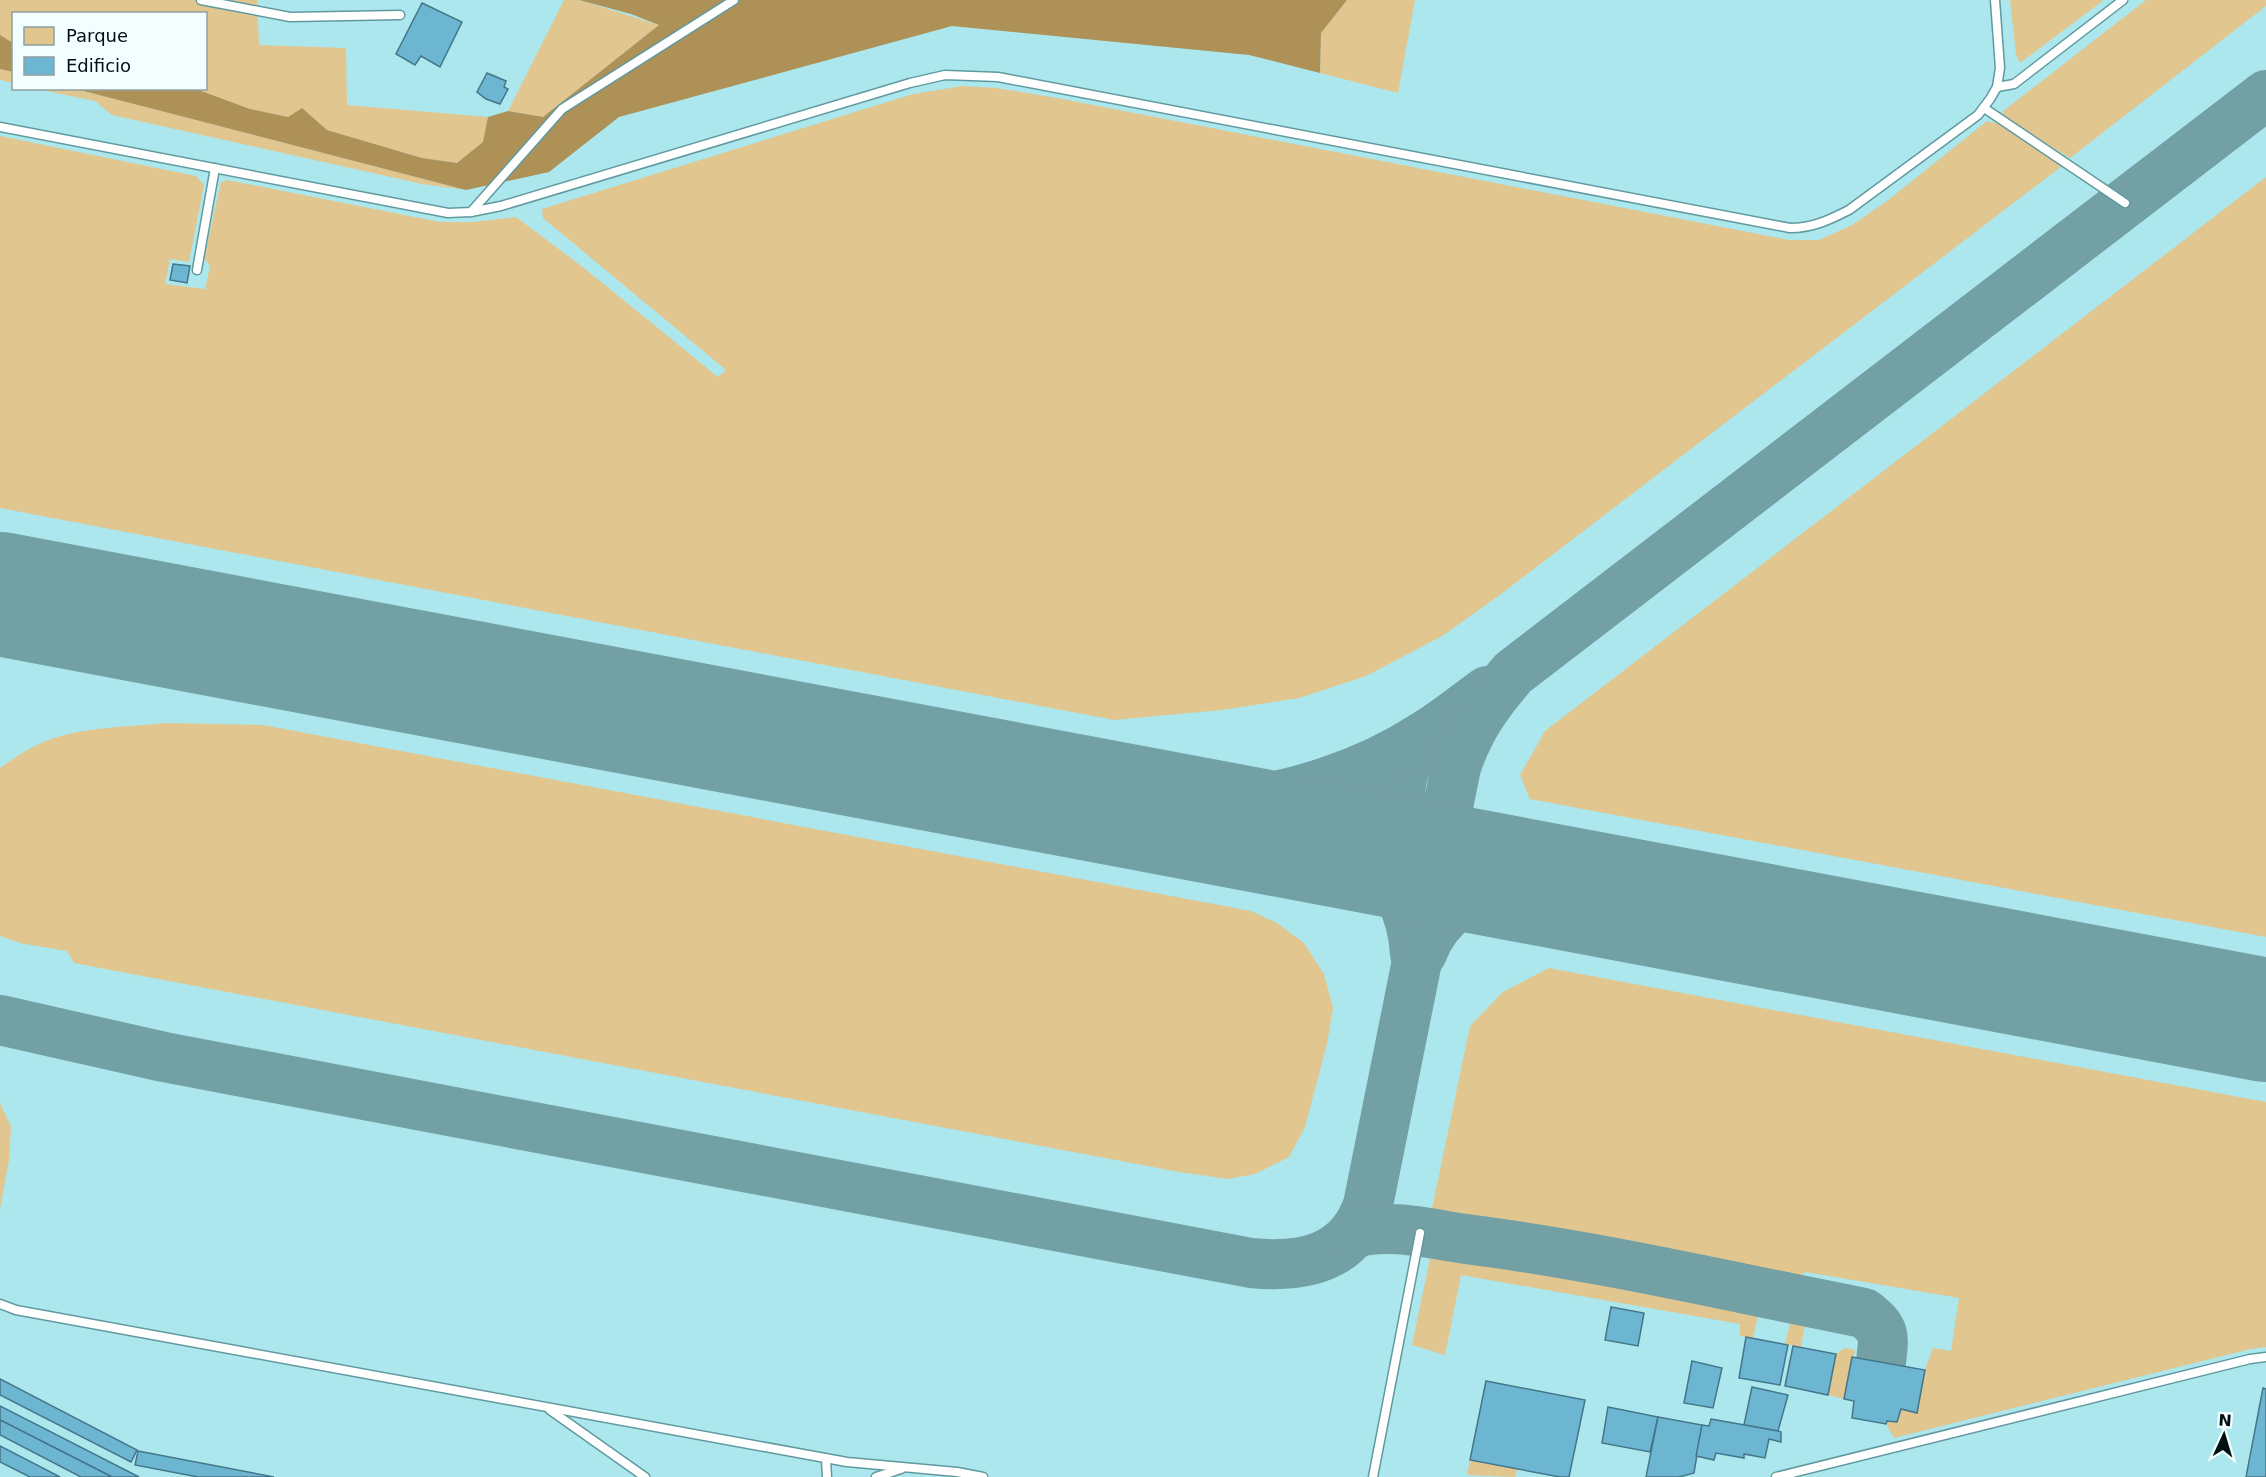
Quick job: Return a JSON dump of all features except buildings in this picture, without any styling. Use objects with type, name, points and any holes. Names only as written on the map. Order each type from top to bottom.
[{"type":"lane","points":[[201,0],[290,17],[400,15]]},
{"type":"lane","points":[[471,212],[562,109],[734,0]]},
{"type":"lane","points":[[0,127],[448,213],[471,212],[501,206],[910,83],[945,75],[969,75],[998,77],[1790,228],[1807,228],[1828,221],[1849,210],[1978,115],[1984,108],[1997,87],[2000,68],[1995,0]]},
{"type":"lane","points":[[1997,87],[2013,84],[2123,0]]},
{"type":"lane","points":[[1984,108],[2125,203]]},
{"type":"lane","points":[[197,270],[215,168]]},
{"type":"lane","points":[[1372,1477],[1420,1233]]},
{"type":"lane","points":[[0,1304],[28,1312],[826,1459],[957,1472],[983,1477]]},
{"type":"lane","points":[[1776,1477],[2250,1359],[2266,1357]]},
{"type":"lane","points":[[547,1408],[645,1477]]},
{"type":"lane","points":[[826,1459],[827,1477]]},
{"type":"lane","points":[[876,1477],[905,1467]]},
{"type":"green space","points":[[0,0],[257,0],[259,45],[346,48],[347,105],[488,117],[484,142],[457,163],[422,158],[327,130],[302,108],[288,117],[250,109],[199,90],[207,90],[207,12],[12,12],[12,42],[0,35]]},
{"type":"green space","points":[[564,0],[579,0],[659,25],[543,117],[508,111]]},
{"type":"green space","points":[[1347,0],[1415,0],[1398,93],[1320,73],[1321,33]]},
{"type":"green space","points":[[2010,0],[2104,0],[2020,63],[2016,55]]},
{"type":"green space","points":[[2146,0],[2266,0],[2266,6],[2070,158],[2006,119],[2002,112]]},
{"type":"green space","points":[[0,69],[12,72],[12,83],[0,80]]},
{"type":"green space","points":[[962,86],[996,88],[1057,98],[1789,240],[1819,240],[1852,225],[1887,201],[1987,121],[2002,125],[2062,166],[1497,597],[1442,636],[1366,676],[1299,698],[1222,710],[1114,720],[0,508],[0,136],[196,176],[204,185],[189,262],[170,259],[165,284],[205,289],[210,266],[204,258],[221,182],[227,180],[440,222],[472,222],[516,217],[584,268],[718,377],[726,370],[543,218],[542,209],[913,94]]},
{"type":"green space","points":[[42,90],[80,90],[466,190],[422,184],[112,115],[95,101]]},
{"type":"green space","points":[[2266,177],[2266,937],[1530,799],[1520,775],[1545,731]]},
{"type":"green space","points":[[165,723],[263,725],[1251,911],[1277,923],[1304,943],[1324,974],[1333,1008],[1327,1044],[1305,1127],[1289,1157],[1255,1174],[1228,1179],[1179,1172],[74,963],[67,951],[20,943],[0,936],[0,768],[32,747],[57,737],[87,730]]},
{"type":"green space","points":[[1549,968],[2266,1102],[2266,1347],[1894,1438],[1886,1424],[1887,1421],[1897,1422],[1901,1409],[1917,1413],[1925,1370],[1933,1348],[1951,1351],[1959,1298],[1805,1272],[1791,1287],[1595,1249],[1429,1223],[1470,1026],[1503,992]]},
{"type":"green space","points":[[0,1103],[11,1127],[9,1160],[0,1209]]},
{"type":"green space","points":[[1433,1244],[1598,1268],[1761,1302],[1753,1338],[1740,1336],[1740,1324],[1461,1275],[1445,1355],[1412,1345]]},
{"type":"green space","points":[[1795,1310],[1807,1313],[1801,1347],[1785,1344]]},
{"type":"green space","points":[[1845,1348],[1855,1350],[1844,1399],[1828,1395],[1836,1354]]},
{"type":"green space","points":[[1470,1460],[1517,1469],[1515,1477],[1467,1475]]},
{"type":"shaded area","points":[[579,0],[1347,0],[1321,33],[1320,73],[1249,55],[952,26],[619,117],[549,172],[466,190],[80,90],[199,90],[250,109],[288,117],[302,108],[327,130],[422,158],[457,163],[483,142],[488,117],[508,111],[543,117],[659,25],[631,14]]},
{"type":"shaded area","points":[[0,35],[12,42],[12,72],[0,69]]},
{"type":"taxiway","points":[[0,1020],[164,1057],[1251,1263],[1288,1264],[1322,1256],[1349,1238],[1360,1223],[1368,1205],[1456,767],[1473,728],[1504,684],[1513,673],[2266,95]]},
{"type":"taxiway","points":[[0,614],[24,607],[53,604]]},
{"type":"taxiway","points":[[1101,801],[1162,806],[1208,806],[1249,801],[1302,790],[1378,762],[1401,750],[1440,726],[1487,691]]},
{"type":"taxiway","points":[[1424,737],[1410,756],[1403,775],[1400,794],[1403,811],[1411,828],[1422,843],[1458,868]]},
{"type":"taxiway","points":[[1319,842],[1359,853],[1383,871],[1400,896],[1406,910],[1414,939],[1415,954]]},
{"type":"taxiway","points":[[1422,953],[1436,927],[1457,906],[1469,898],[1483,891],[1511,883],[1540,883]]},
{"type":"taxiway","points":[[1354,1233],[1396,1229],[1516,1246],[1616,1263],[1864,1313],[1876,1324],[1882,1334],[1881,1362]]},
{"type":"runway","points":[[0,594],[2266,1020]]}]
